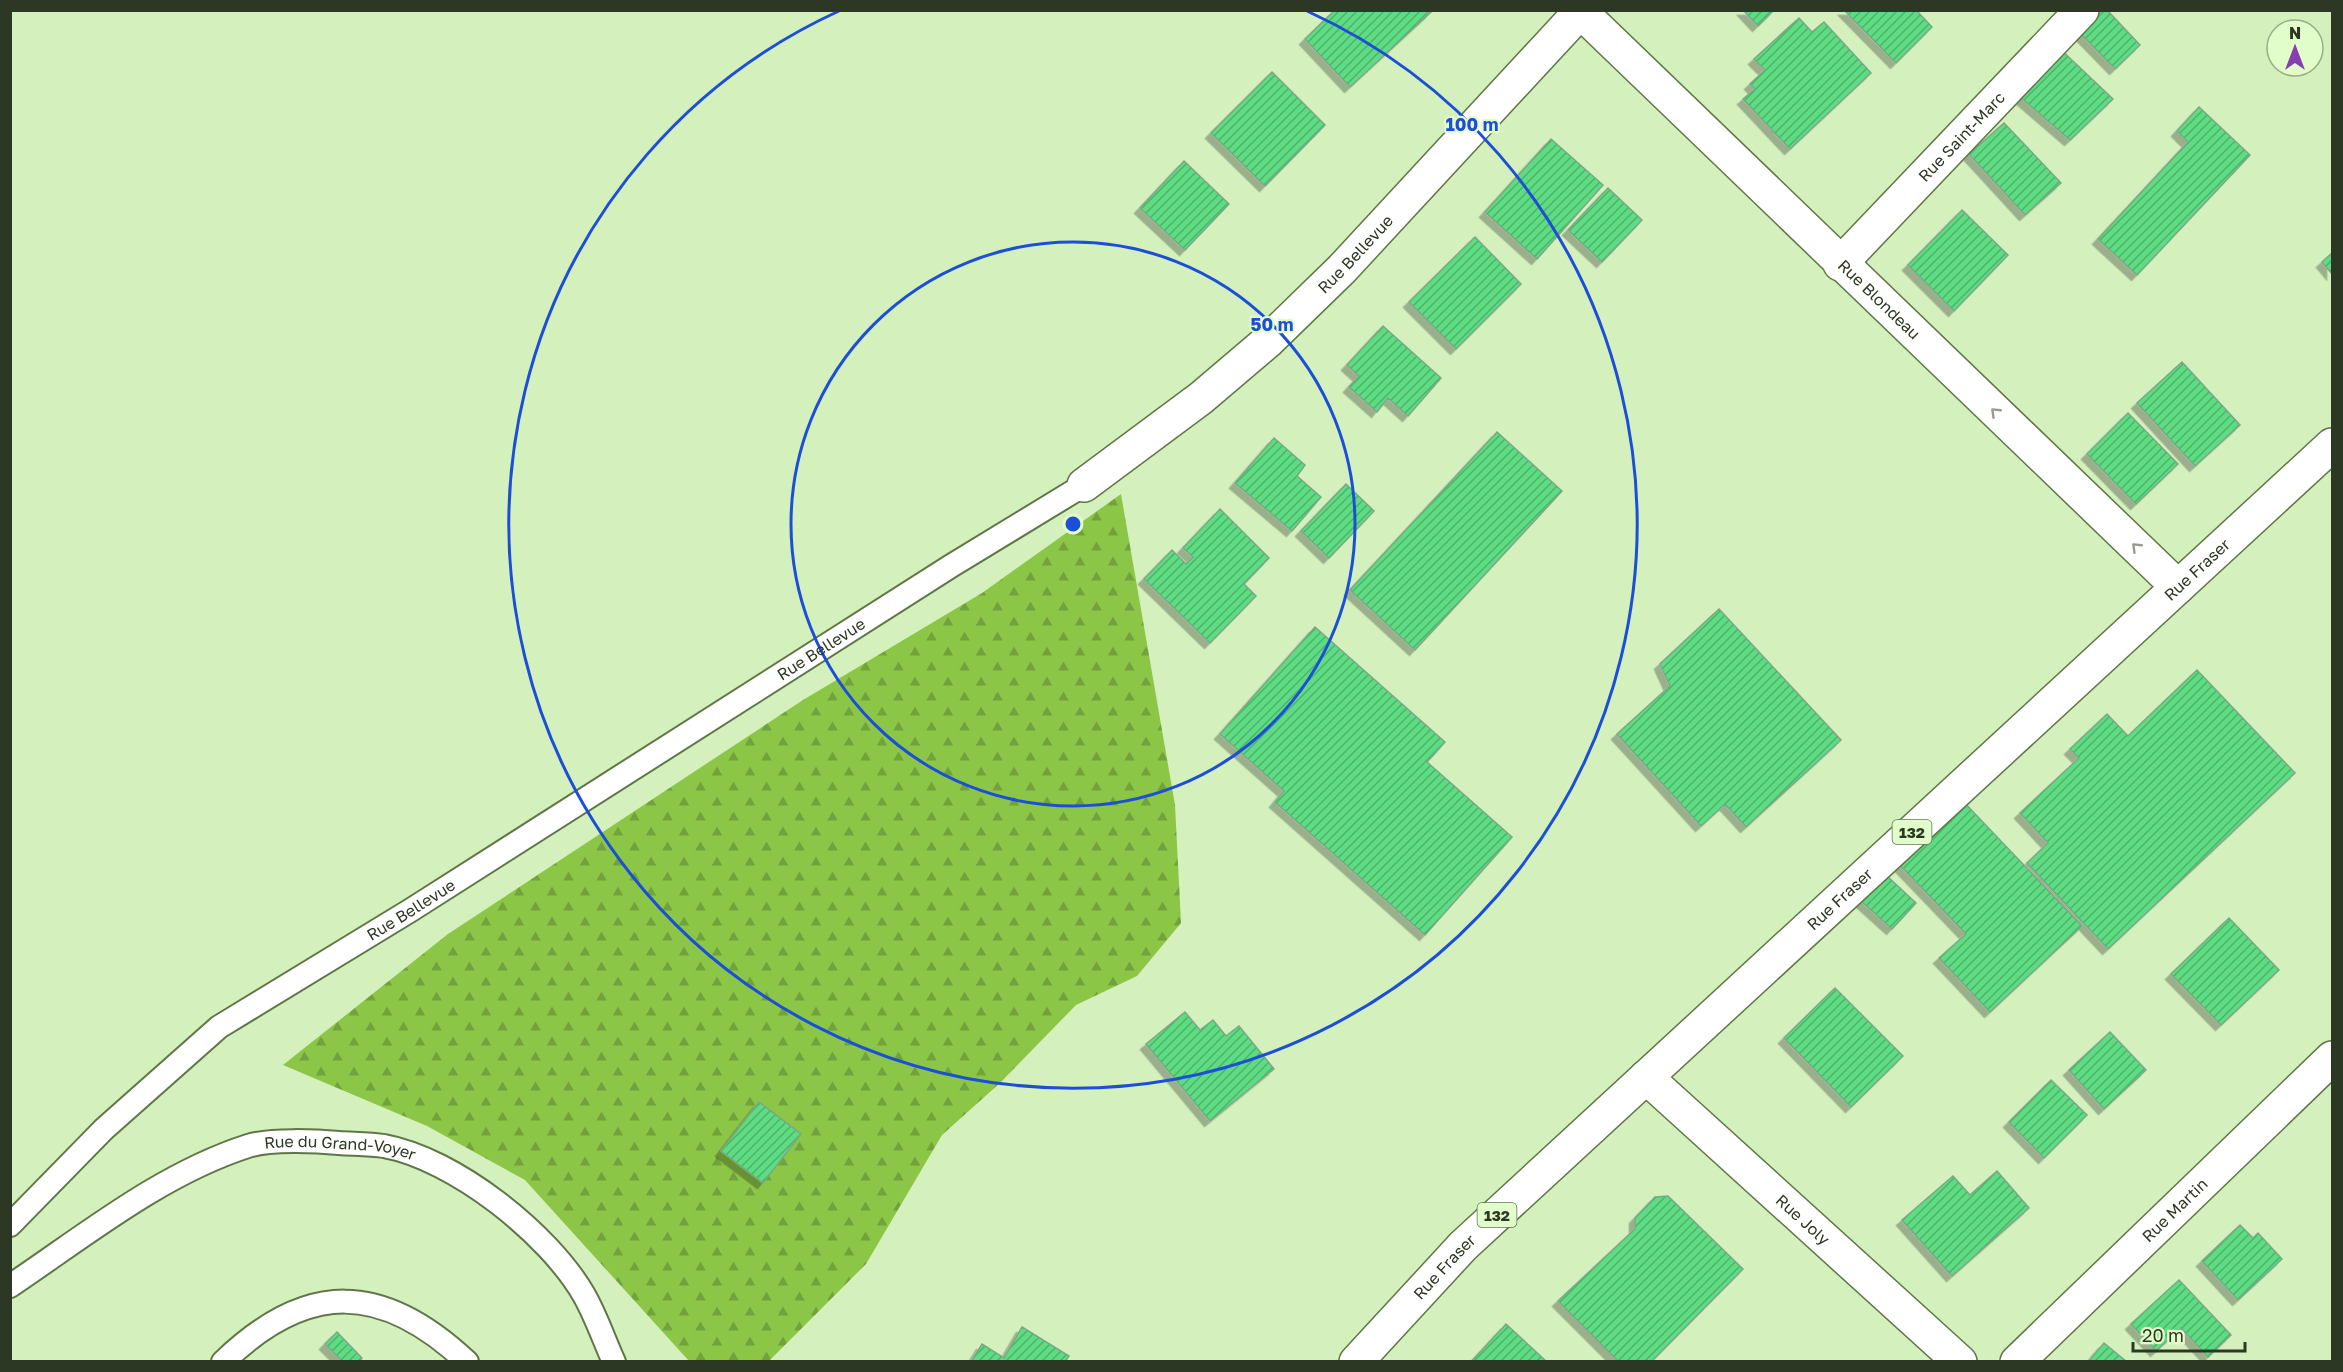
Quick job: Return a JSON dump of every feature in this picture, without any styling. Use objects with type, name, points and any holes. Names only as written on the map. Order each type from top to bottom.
[{"type":"street","name":"Rue Saint-Marc","points":[[1840,264],[2082,10]]},
{"type":"street","name":"Rue Blondeau","points":[[1579,11],[2178,587]]},
{"type":"street","name":"Rue Bellevue","points":[[1084,485],[1201,398],[1268,341],[1342,269],[1579,11]]},
{"type":"street","name":"Rue Fraser","points":[[1356,1362],[1463,1246],[2332,445]]},
{"type":"street","name":"Rue Martin","points":[[2018,1362],[2332,1058]]},
{"type":"street","name":"Rue Joly","points":[[1646,1077],[1960,1362]]},
{"type":"lane","name":"Rue Bellevue","points":[[10,1225],[104,1129],[219,1027],[411,910],[931,579],[1084,485]]},
{"type":"lane","name":"Rue du Grand-Voyer","points":[[10,1286],[110,1218],[193,1166],[251,1144],[317,1141],[386,1146],[442,1167],[499,1202],[539,1237],[584,1294],[614,1362]]},
{"type":"lane","points":[[223,1362],[246,1341],[292,1311],[315,1304],[360,1300],[402,1314],[467,1362]]},
{"type":"green space","points":[[1121,494],[1175,805],[1181,923],[1137,976],[1076,1005],[1001,1082],[942,1135],[866,1264],[769,1361],[689,1361],[525,1180],[427,1126],[283,1065],[448,934],[803,700],[982,593]]},
{"type":"building","points":[[1335,10],[1430,10],[1431,12],[1350,87],[1305,39]]},
{"type":"building","points":[[1743,10],[1774,10],[1758,26]]},
{"type":"building","points":[[1844,10],[1916,10],[1932,27],[1896,63]]},
{"type":"building","points":[[2100,10],[2107,10],[2140,45],[2115,69],[2079,32]]},
{"type":"building","points":[[1799,18],[1812,32],[1824,22],[1871,73],[1790,149],[1743,99],[1755,89],[1750,84],[1765,70],[1754,59]]},
{"type":"building","points":[[2056,45],[2113,99],[2070,140],[2013,91]]},
{"type":"building","points":[[1272,72],[1325,125],[1265,186],[1211,133]]},
{"type":"building","points":[[2199,107],[2250,155],[2137,275],[2098,239],[2188,142],[2177,131]]},
{"type":"building","points":[[2004,123],[2061,183],[2025,215],[1969,154]]},
{"type":"building","points":[[1551,139],[1603,185],[1537,259],[1485,212]]},
{"type":"building","points":[[1184,161],[1229,204],[1185,250],[1140,208]]},
{"type":"building","points":[[1608,188],[1642,220],[1602,262],[1568,230]]},
{"type":"building","points":[[1962,210],[2008,255],[1954,311],[1908,265]]},
{"type":"building","points":[[1475,237],[1521,284],[1456,349],[1409,302]]},
{"type":"building","points":[[2332,253],[2332,274],[2322,262]]},
{"type":"building","points":[[1383,326],[1441,378],[1408,416],[1388,398],[1377,412],[1349,387],[1359,376],[1347,365]]},
{"type":"building","points":[[2182,362],[2240,425],[2195,466],[2137,403]]},
{"type":"building","points":[[2128,413],[2178,464],[2136,504],[2087,454]]},
{"type":"building","points":[[1497,432],[1562,491],[1415,650],[1350,590]]},
{"type":"building","points":[[1274,438],[1305,465],[1297,476],[1321,497],[1292,531],[1235,483]]},
{"type":"building","points":[[1346,484],[1374,511],[1329,558],[1301,531]]},
{"type":"building","points":[[1220,509],[1269,558],[1244,584],[1256,596],[1210,643],[1144,579],[1172,550],[1186,564],[1193,557],[1183,548]]},
{"type":"building","points":[[1719,609],[1841,740],[1746,827],[1725,804],[1701,826],[1617,734],[1670,686],[1660,664]]},
{"type":"building","points":[[1315,627],[1445,742],[1427,762],[1512,837],[1425,935],[1275,802],[1284,791],[1220,734]]},
{"type":"building","points":[[2197,670],[2295,773],[2108,949],[2027,863],[2048,843],[2020,813],[2079,758],[2070,749],[2107,714],[2128,736]]},
{"type":"building","points":[[1959,797],[2082,926],[1990,1012],[1939,958],[1966,934],[1894,859]]},
{"type":"building","points":[[1886,875],[1916,903],[1892,929],[1861,901]]},
{"type":"building","points":[[2229,918],[2279,970],[2221,1025],[2171,974]]},
{"type":"building","points":[[1835,988],[1903,1056],[1851,1107],[1784,1038]]},
{"type":"building","points":[[1185,1012],[1200,1030],[1213,1020],[1226,1036],[1239,1026],[1274,1069],[1210,1121],[1146,1044]]},
{"type":"building","points":[[2110,1032],[2146,1070],[2104,1109],[2069,1070]]},
{"type":"building","points":[[2051,1080],[2087,1115],[2044,1158],[2009,1122]]},
{"type":"building","points":[[759,1102],[801,1134],[763,1183],[721,1151]]},
{"type":"building","points":[[1997,1171],[2029,1208],[1952,1276],[1902,1220],[1953,1176],[1970,1195]]},
{"type":"building","points":[[1668,1196],[1743,1269],[1651,1362],[1619,1362],[1558,1301],[1635,1229],[1635,1218],[1655,1197]]},
{"type":"building","points":[[2240,1225],[2253,1238],[2258,1233],[2282,1259],[2238,1300],[2202,1261]]},
{"type":"building","points":[[2179,1280],[2231,1335],[2208,1357],[2181,1328],[2156,1351],[2131,1324]]},
{"type":"building","points":[[1506,1324],[1547,1362],[1471,1362]]},
{"type":"building","points":[[1022,1327],[1069,1356],[1065,1362],[971,1362],[982,1344],[1004,1358]]},
{"type":"building","points":[[337,1332],[362,1358],[359,1362],[343,1362],[325,1344]]},
{"type":"building","points":[[2104,1343],[2127,1362],[2088,1362]]}]
